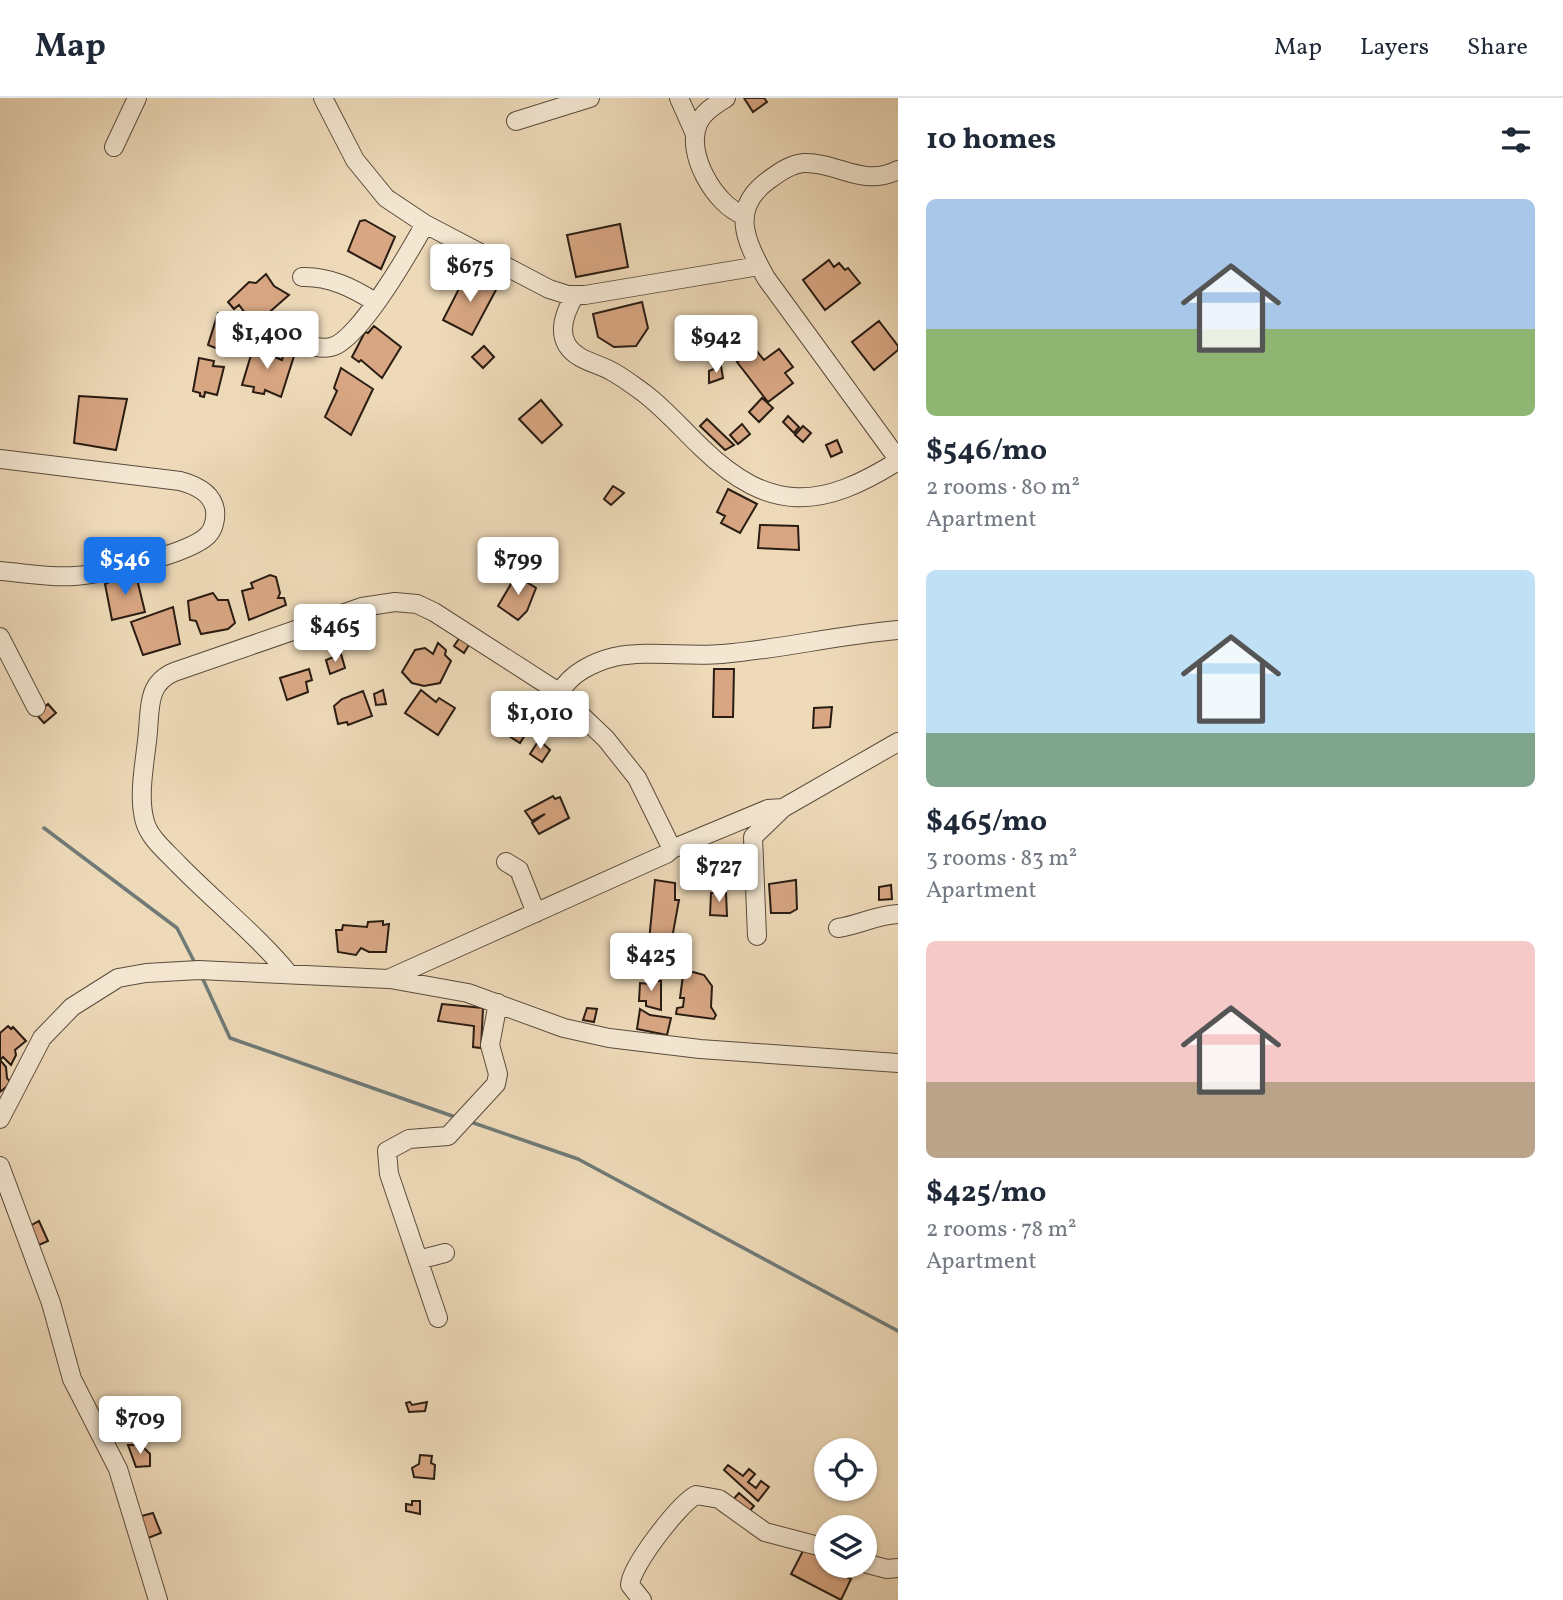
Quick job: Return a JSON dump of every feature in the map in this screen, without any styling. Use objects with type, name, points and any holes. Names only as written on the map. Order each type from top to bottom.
[{"type":"street","points":[[114,147],[137,98]]},
{"type":"street","points":[[516,121],[590,98]]},
{"type":"street","points":[[679,98],[695,134],[696,153],[718,196],[730,209],[743,215]]},
{"type":"street","points":[[695,134],[703,116],[726,98]]},
{"type":"street","points":[[329,101],[355,160],[376,189],[425,224],[549,289],[575,295],[759,266]]},
{"type":"street","points":[[575,295],[563,327],[564,339],[573,353],[610,370],[647,396],[704,450],[745,482],[785,496],[832,494],[848,490],[898,460],[773,290],[759,266],[743,215],[748,199],[756,191],[796,164],[812,164],[867,178],[898,170]]},
{"type":"street","points":[[275,330],[307,345],[320,348],[337,346],[349,336],[375,302],[425,224]]},
{"type":"street","points":[[302,277],[314,276],[338,283],[375,302]]},
{"type":"street","points":[[879,433],[898,431]]},
{"type":"street","points":[[0,459],[180,481],[205,493],[214,505],[215,515],[208,536],[159,558],[77,576],[0,571]]},
{"type":"street","points":[[289,974],[160,845],[146,825],[144,794],[150,700],[160,680],[174,672],[362,607],[395,602],[417,604],[435,612],[561,693],[565,703],[616,749],[637,778],[672,849]]},
{"type":"street","points":[[561,693],[567,682],[585,668],[619,656],[755,651],[898,630]]},
{"type":"street","points":[[0,637],[36,707]]},
{"type":"street","points":[[757,936],[753,837],[783,808],[898,742]]},
{"type":"street","points":[[388,979],[646,864],[672,849],[768,808],[783,808]]},
{"type":"street","points":[[506,862],[519,870],[536,913]]},
{"type":"street","points":[[838,928],[857,925],[870,918],[898,914]]},
{"type":"street","points":[[0,1119],[42,1038],[72,1007],[106,983],[131,974],[162,971],[388,979],[468,993],[564,1028],[609,1038],[700,1049],[898,1063]]},
{"type":"street","points":[[438,1318],[389,1174],[387,1151],[409,1139],[448,1136],[489,1094],[498,1074],[490,1045],[498,1003]]},
{"type":"street","points":[[0,1166],[51,1303],[72,1379],[101,1429],[118,1469],[158,1600]]},
{"type":"street","points":[[418,1260],[445,1253]]},
{"type":"street","points":[[642,1600],[630,1585],[633,1572],[677,1513],[696,1495],[719,1499],[765,1532],[814,1545]]},
{"type":"street","points":[[877,1566],[898,1568]]},
{"type":"building","points":[[744,98],[764,98],[767,102],[753,112]]},
{"type":"building","points":[[365,220],[395,237],[381,269],[348,251],[360,221]]},
{"type":"building","points":[[620,224],[628,267],[576,277],[567,235]]},
{"type":"building","points":[[829,260],[834,267],[839,263],[845,270],[848,268],[860,283],[825,310],[803,280]]},
{"type":"building","points":[[467,273],[497,288],[472,335],[443,320]]},
{"type":"building","points":[[266,274],[274,286],[289,295],[257,323],[251,321],[239,305],[234,309],[228,302],[249,282],[256,283]]},
{"type":"building","points":[[642,302],[648,328],[636,346],[614,347],[598,337],[593,314]]},
{"type":"building","points":[[218,313],[242,319],[236,350],[224,348],[223,351],[208,345]]},
{"type":"building","points":[[879,321],[898,346],[898,350],[874,370],[852,342]]},
{"type":"building","points":[[374,326],[401,347],[382,378],[361,360],[359,362],[352,357],[365,332],[368,333]]},
{"type":"building","points":[[254,345],[275,350],[275,357],[282,360],[284,352],[294,356],[281,397],[265,390],[264,394],[253,392],[254,387],[242,385]]},
{"type":"building","points":[[484,346],[494,357],[483,368],[472,357]]},
{"type":"building","points":[[755,349],[764,360],[779,349],[793,367],[785,373],[793,383],[768,402],[737,362]]},
{"type":"building","points":[[199,358],[214,361],[213,366],[224,367],[217,395],[205,392],[204,397],[193,391]]},
{"type":"building","points":[[721,366],[723,378],[709,383],[709,371]]},
{"type":"building","points":[[341,368],[373,389],[351,435],[325,417],[337,391],[334,388]]},
{"type":"building","points":[[79,396],[127,399],[116,450],[74,443]]},
{"type":"building","points":[[762,398],[773,408],[759,422],[749,412]]},
{"type":"building","points":[[541,400],[562,425],[542,443],[519,419]]},
{"type":"building","points":[[788,416],[799,427],[794,433],[783,422]]},
{"type":"building","points":[[707,419],[734,445],[725,450],[700,426]]},
{"type":"building","points":[[742,424],[750,434],[738,444],[730,435]]},
{"type":"building","points":[[803,426],[811,433],[803,442],[795,435]]},
{"type":"building","points":[[837,440],[842,452],[831,457],[826,445]]},
{"type":"building","points":[[613,486],[624,493],[611,505],[604,499]]},
{"type":"building","points":[[728,489],[757,504],[740,533],[721,523],[725,516],[717,512]]},
{"type":"building","points":[[760,525],[798,526],[799,550],[758,548]]},
{"type":"building","points":[[135,571],[145,612],[112,620],[105,584]]},
{"type":"building","points":[[518,572],[536,588],[527,611],[518,620],[498,606]]},
{"type":"building","points":[[270,575],[276,577],[280,593],[278,598],[284,598],[286,605],[249,620],[242,591],[253,588],[251,583]]},
{"type":"building","points":[[213,593],[218,600],[228,600],[235,623],[228,629],[201,634],[196,621],[190,620],[188,601]]},
{"type":"building","points":[[173,607],[180,644],[143,655],[131,622]]},
{"type":"building","points":[[460,637],[470,643],[464,653],[454,646]]},
{"type":"building","points":[[438,643],[446,650],[445,655],[451,661],[440,683],[424,686],[412,683],[402,672],[415,650],[425,648],[433,654]]},
{"type":"building","points":[[341,654],[345,668],[330,674],[326,660]]},
{"type":"building","points":[[309,669],[312,680],[306,682],[308,692],[287,700],[280,678]]},
{"type":"building","points":[[714,669],[734,669],[733,717],[713,717]]},
{"type":"building","points":[[383,690],[386,704],[376,705],[374,694]]},
{"type":"building","points":[[421,690],[436,702],[439,698],[455,708],[438,735],[405,713]]},
{"type":"building","points":[[363,691],[372,716],[348,725],[347,722],[338,724],[334,706],[342,699]]},
{"type":"building","points":[[518,696],[522,702],[537,708],[539,712],[520,743],[495,727],[508,697]]},
{"type":"building","points":[[48,704],[56,713],[44,723],[36,714]]},
{"type":"building","points":[[832,707],[830,727],[813,728],[814,708]]},
{"type":"building","points":[[539,740],[550,750],[542,762],[530,754]]},
{"type":"building","points":[[553,796],[555,799],[560,797],[569,818],[539,834],[532,823],[545,814],[532,821],[525,811]]},
{"type":"building","points":[[655,880],[675,883],[675,900],[679,900],[671,944],[649,941]]},
{"type":"building","points":[[796,880],[797,909],[790,913],[771,913],[769,884]]},
{"type":"building","points":[[891,885],[892,899],[879,900],[879,887]]},
{"type":"building","points":[[711,893],[726,893],[727,916],[710,915]]},
{"type":"building","points":[[383,921],[383,925],[389,924],[386,952],[369,952],[361,948],[356,955],[338,952],[336,930],[342,930],[343,925],[367,927],[368,922]]},
{"type":"building","points":[[693,972],[704,975],[712,986],[711,1007],[716,1015],[714,1019],[676,1014],[677,1008],[683,1007],[684,998],[680,998],[683,975]]},
{"type":"building","points":[[650,975],[656,976],[655,981],[661,981],[661,1010],[646,1006],[646,1001],[639,1001],[640,983],[649,984]]},
{"type":"building","points":[[442,1004],[483,1008],[481,1048],[473,1047],[474,1026],[438,1021]]},
{"type":"building","points":[[587,1008],[597,1009],[594,1022],[583,1020]]},
{"type":"building","points":[[640,1009],[650,1015],[671,1018],[667,1035],[637,1029]]},
{"type":"building","points":[[8,1026],[11,1029],[13,1027],[26,1041],[15,1050],[16,1055],[11,1065],[3,1057],[0,1060],[0,1033]]},
{"type":"building","points":[[0,1060],[6,1067],[7,1078],[11,1083],[0,1092]]},
{"type":"building","points":[[39,1221],[48,1241],[39,1245],[30,1226]]},
{"type":"building","points":[[410,1402],[412,1405],[427,1402],[425,1411],[409,1412],[406,1403]]},
{"type":"building","points":[[128,1445],[141,1445],[150,1454],[150,1466],[136,1467]]},
{"type":"building","points":[[420,1455],[432,1456],[431,1463],[435,1465],[434,1479],[414,1477],[412,1468],[419,1464]]},
{"type":"building","points":[[728,1465],[743,1476],[749,1469],[755,1474],[748,1482],[756,1488],[761,1481],[769,1487],[758,1501],[724,1470]]},
{"type":"building","points":[[739,1493],[754,1506],[746,1515],[731,1502]]},
{"type":"building","points":[[412,1501],[420,1501],[420,1514],[406,1511],[406,1504],[412,1505]]},
{"type":"building","points":[[153,1513],[161,1533],[143,1540],[134,1518]]},
{"type":"building","points":[[806,1545],[814,1549],[814,1578],[851,1579],[841,1600],[791,1574]]},
{"type":"waterway","points":[[44,828],[177,928],[196,965]]},
{"type":"waterway","points":[[201,975],[230,1038],[458,1118]]},
{"type":"waterway","points":[[468,1121],[578,1159],[898,1331]]}]
